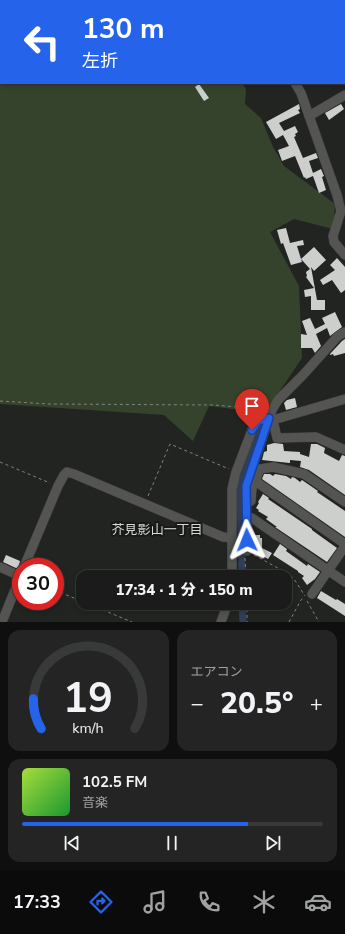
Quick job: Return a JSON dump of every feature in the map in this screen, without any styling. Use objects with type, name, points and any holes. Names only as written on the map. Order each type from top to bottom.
[{"type":"street","points":[[296,84],[301,93],[343,210],[333,236],[334,242],[345,255]]},
{"type":"street","points":[[309,116],[345,95]]},
{"type":"street","points":[[249,518],[246,486],[278,400],[338,336],[345,332]]},
{"type":"street","points":[[232,570],[232,489],[236,472],[252,430],[258,421],[271,416],[345,399]]},
{"type":"street","points":[[271,416],[277,438],[316,437],[345,450]]},
{"type":"street","points":[[247,551],[252,488],[260,469],[273,467],[304,474],[345,502]]},
{"type":"street","points":[[28,558],[58,486],[64,475],[68,472],[223,537],[232,538]]},
{"type":"street","points":[[255,481],[345,545],[309,595]]},
{"type":"street","points":[[249,518],[345,582]]},
{"type":"street","points":[[0,567],[12,572]]},
{"type":"street","points":[[2,622],[12,597]]},
{"type":"street","points":[[221,622],[225,610]]},
{"type":"path","points":[[0,401],[49,404],[213,405],[271,416]]},
{"type":"path","points":[[144,504],[170,444],[236,472]]},
{"type":"path","points":[[0,462],[58,486]]},
{"type":"path","points":[[246,570],[245,553],[247,551],[287,573],[309,595],[319,622]]},
{"type":"path","points":[[64,594],[76,599]]},
{"type":"path","points":[[289,622],[301,600],[309,595]]},
{"type":"path","points":[[103,610],[132,622]]},
{"type":"path","points":[[247,610],[247,622]]},
{"type":"green space","points":[[0,84],[243,84],[246,89],[245,104],[261,118],[273,147],[284,166],[335,204],[333,229],[294,219],[270,232],[299,286],[302,358],[265,413],[209,406],[193,441],[164,415],[0,404]]},
{"type":"building","points":[[199,84],[209,98],[204,101],[195,87]]},
{"type":"building","points":[[299,104],[300,109],[298,110],[300,113],[279,123],[284,131],[295,126],[298,132],[294,137],[303,158],[316,153],[318,158],[309,161],[313,173],[321,169],[324,176],[322,177],[326,190],[319,193],[313,176],[306,179],[305,177],[304,178],[295,156],[282,161],[278,150],[289,146],[283,135],[276,139],[266,122]]},
{"type":"building","points":[[341,104],[344,109],[329,120],[325,113]]},
{"type":"building","points":[[286,228],[290,243],[303,240],[304,245],[297,246],[302,262],[291,265],[283,243],[281,244],[277,230]]},
{"type":"building","points":[[314,247],[326,260],[314,271],[311,267],[317,300],[325,300],[325,310],[311,310],[311,296],[305,297],[304,290],[314,288],[306,277],[306,272],[310,269],[301,259]]},
{"type":"building","points":[[337,258],[345,267],[345,290],[341,293],[332,280],[323,285],[320,280],[335,270],[330,265]]},
{"type":"building","points":[[335,312],[342,327],[330,336],[327,328],[316,334],[321,346],[315,353],[312,348],[301,348],[301,334],[307,335],[302,321],[310,318],[315,329],[325,324],[322,318]]},
{"type":"building","points":[[345,339],[345,353],[334,356],[333,354],[330,355],[342,341]]},
{"type":"building","points":[[295,398],[297,407],[286,410],[284,403],[287,400]]},
{"type":"building","points":[[274,443],[283,444],[284,451],[300,452],[300,454],[309,457],[311,444],[317,444],[325,448],[324,453],[339,461],[342,455],[345,456],[345,495],[309,470],[300,467],[301,461],[290,460],[290,463],[262,460],[264,452],[267,451],[267,445]]},
{"type":"building","points":[[264,474],[286,476],[291,479],[292,477],[300,482],[302,480],[345,511],[345,537],[262,479]]},
{"type":"building","points":[[263,494],[337,548],[327,562],[275,527],[277,527],[266,519],[268,517],[258,511],[259,510],[256,508]]},
{"type":"building","points":[[255,535],[260,535],[260,538],[262,538],[262,548],[272,553],[268,559],[253,550],[253,538]]},
{"type":"building","points":[[280,544],[287,549],[286,551],[307,566],[308,564],[320,572],[315,579],[307,585],[302,578],[304,576],[273,555]]},
{"type":"building","points":[[6,555],[13,558],[12,566],[3,562]]},
{"type":"building","points":[[321,591],[345,604],[345,616],[317,598]]},
{"type":"waterway","points":[[242,570],[240,488],[258,426]]},
{"type":"waterway","points":[[242,610],[243,622]]},
{"type":"district","name":"芥見影山一丁目","points":[[157,530]]},
{"type":"route","points":[[247,540],[246,486],[269,418],[258,421],[252,430]]}]
